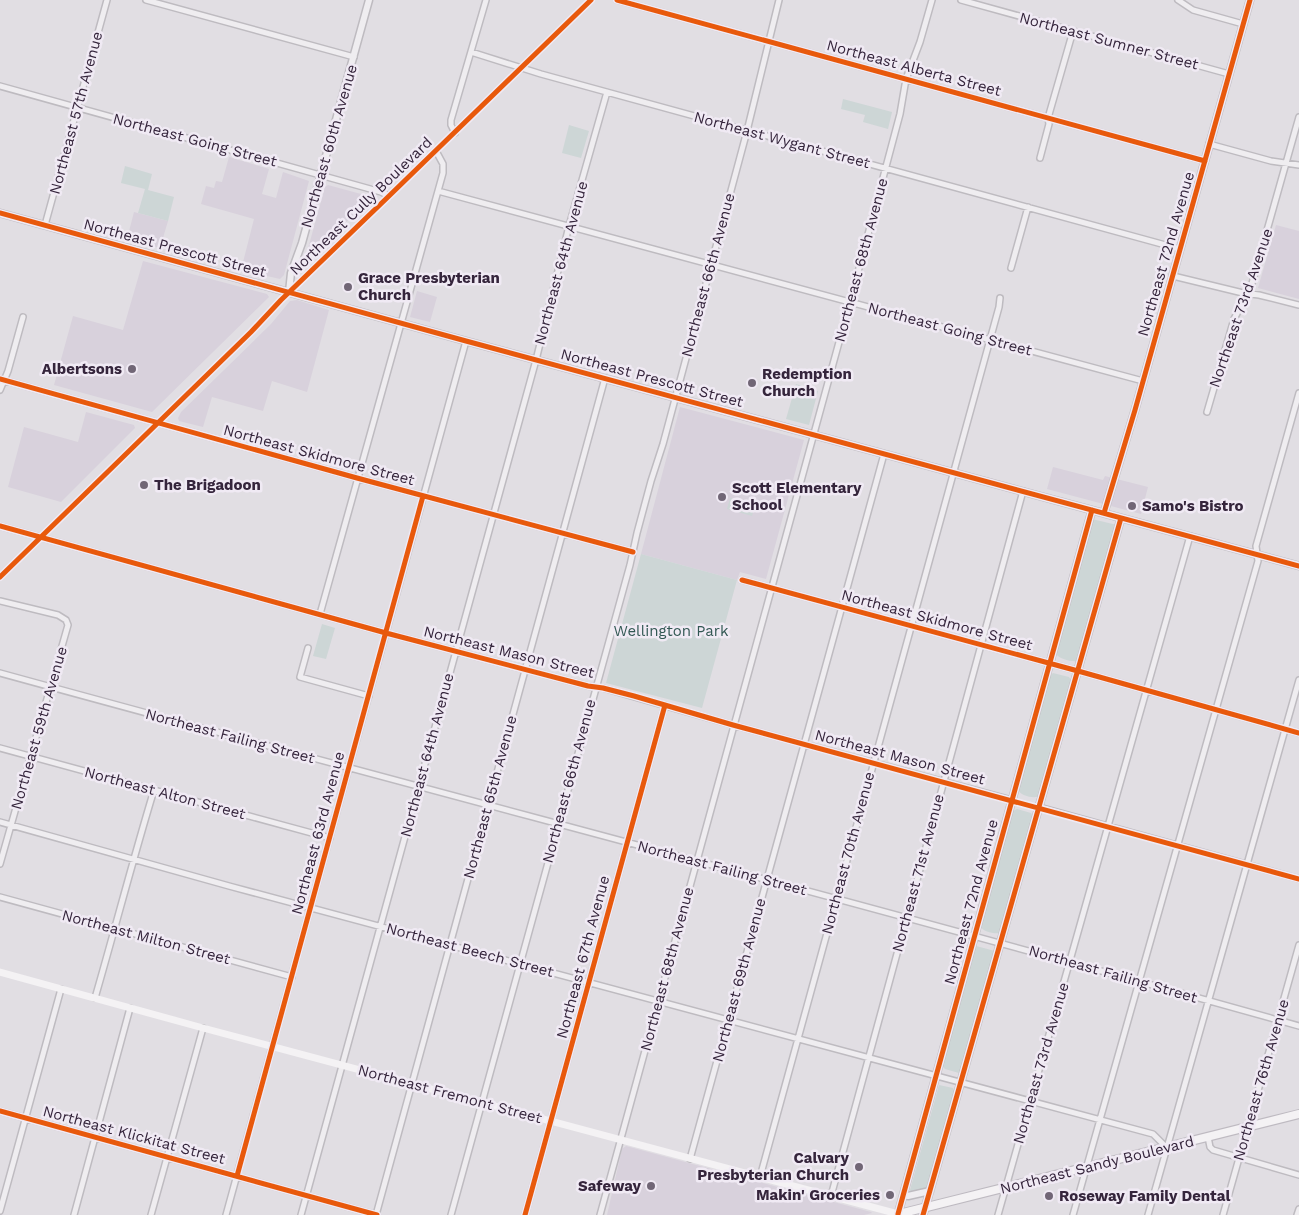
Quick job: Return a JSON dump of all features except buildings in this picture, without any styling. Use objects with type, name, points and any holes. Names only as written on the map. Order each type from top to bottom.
[{"type":"main road","name":"Northeast Cully Boulevard","points":[[0,577],[289,292],[591,0]]},
{"type":"main road","name":"Northeast Fremont Street","points":[[0,972],[898,1215]]},
{"type":"main road","name":"Northeast Sandy Boulevard","points":[[898,1215],[924,1211],[1006,1188],[1299,1114]]},
{"type":"street","name":"Northeast 57th Avenue","points":[[45,225],[107,0]]},
{"type":"street","points":[[146,0],[354,57]]},
{"type":"street","name":"Northeast 60th Avenue","points":[[289,292],[291,273],[302,242],[369,0]]},
{"type":"street","points":[[455,133],[451,120],[486,0]]},
{"type":"street","name":"Northeast Alberta Street","points":[[617,0],[769,40],[1205,161]]},
{"type":"street","name":"Northeast 66th Avenue","points":[[450,1215],[633,552],[650,481],[662,450],[747,131],[779,0]]},
{"type":"street","name":"Northeast 68th Avenue","points":[[600,1215],[850,302],[900,114],[906,79],[920,42],[932,0]]},
{"type":"street","name":"Northeast Sumner Street","points":[[961,0],[1229,74]]},
{"type":"street","points":[[1178,0],[1193,10],[1243,24]]},
{"type":"street","name":"Northeast 72nd Avenue","points":[[1104,513],[1143,382],[1250,0]]},
{"type":"street","points":[[1040,158],[1049,124],[1048,118],[1073,31]]},
{"type":"street","name":"Northeast Wygant Street","points":[[471,52],[606,92],[1180,249]]},
{"type":"street","name":"Northeast Going Street","points":[[0,86],[390,196]]},
{"type":"street","name":"Northeast 64th Avenue","points":[[301,1215],[536,360],[569,226],[606,92]]},
{"type":"street","name":"Northeast 73rd Avenue","points":[[1206,412],[1234,319],[1248,294],[1299,117]]},
{"type":"street","points":[[1209,144],[1270,161],[1299,165]]},
{"type":"street","points":[[320,614],[438,191],[443,168],[442,160],[436,151]]},
{"type":"street","name":"Northeast Going Street","points":[[438,191],[1143,382]]},
{"type":"street","points":[[1010,268],[1028,208]]},
{"type":"street","name":"Northeast Prescott Street","points":[[0,213],[675,398],[1299,566]]},
{"type":"street","points":[[1173,276],[1299,305]]},
{"type":"street","name":"Northeast 70th Avenue","points":[[760,1177],[1000,298]]},
{"type":"street","points":[[0,390],[23,317]]},
{"type":"street","name":"Northeast 63rd Avenue","points":[[226,1215],[466,341]]},
{"type":"street","name":"Northeast 65th Avenue","points":[[376,1215],[605,378]]},
{"type":"street","name":"Northeast Skidmore Street","points":[[2,379],[633,552]]},
{"type":"street","points":[[1073,1215],[1258,561],[1256,546],[1299,393]]},
{"type":"street","name":"Northeast 69th Avenue","points":[[690,1158],[884,454]]},
{"type":"street","name":"Northeast 71st Avenue","points":[[830,1196],[1023,492]]},
{"type":"street","name":"Northeast 72nd Avenue","points":[[898,1215],[1092,510]]},
{"type":"street","points":[[924,1211],[1122,518]]},
{"type":"street","name":"Northeast Mason Street","points":[[0,526],[386,633],[665,705],[1012,800]]},
{"type":"street","name":"Northeast 73rd Avenue","points":[[998,1215],[1190,536]]},
{"type":"street","name":"Northeast Skidmore Street","points":[[742,580],[1050,663],[1299,733]]},
{"type":"street","name":"Northeast 59th Avenue","points":[[0,601],[62,617],[66,620],[67,630],[0,864]]},
{"type":"street","points":[[308,648],[300,678],[369,696]]},
{"type":"street","name":"Northeast Failing Street","points":[[0,673],[975,936],[1299,1026]]},
{"type":"street","points":[[1148,1215],[1299,680]]},
{"type":"street","name":"Northeast 67th Avenue","points":[[525,1215],[665,705]]},
{"type":"street","name":"Northeast Alton Street","points":[[0,748],[330,838]]},
{"type":"street","points":[[95,998],[154,790]]},
{"type":"street","points":[[1039,807],[1299,879]]},
{"type":"street","name":"Northeast Beech Street","points":[[0,822],[519,964],[1153,1134],[1167,1148]]},
{"type":"street","name":"Northeast Milton Street","points":[[0,897],[292,977]]},
{"type":"street","name":"Northeast 76th Avenue","points":[[1223,1215],[1299,945]]},
{"type":"street","points":[[0,1211],[61,989]]},
{"type":"street","points":[[74,1215],[130,1008]]},
{"type":"street","points":[[151,1215],[203,1028]]},
{"type":"street","name":"Northeast Klickitat Street","points":[[0,1111],[376,1215]]},
{"type":"street","points":[[1208,1137],[1210,1147],[1214,1150],[1299,1175]]},
{"type":"street","points":[[904,1195],[908,1196],[930,1191]]},
{"type":"street","points":[[1297,1215],[1299,1209]]},
{"type":"shaded area","points":[[229,157],[269,169],[262,194],[276,198],[283,172],[309,181],[284,275],[280,279],[241,270],[254,219],[201,204],[206,186],[214,188],[216,181],[222,182]]},
{"type":"shaded area","points":[[328,185],[372,197],[304,263],[325,187]]},
{"type":"shaded area","points":[[134,212],[168,221],[160,248],[127,239]]},
{"type":"shaded area","points":[[1276,225],[1299,231],[1299,299],[1258,288]]},
{"type":"shaded area","points":[[143,261],[267,294],[269,297],[152,412],[54,385],[73,316],[123,330]]},
{"type":"shaded area","points":[[417,291],[437,297],[430,322],[410,317]]},
{"type":"shaded area","points":[[297,300],[329,310],[307,392],[272,381],[263,411],[212,397],[203,427],[179,421],[178,418],[181,412],[271,324],[290,301]]},
{"type":"shaded area","name":"Scott Elementary School","points":[[680,407],[804,440],[766,579],[740,572],[737,580],[641,554]]},
{"type":"shaded area","points":[[86,412],[134,425],[135,428],[61,502],[8,487],[24,427],[78,442]]},
{"type":"shaded area","points":[[1053,467],[1103,480],[1105,476],[1148,487],[1141,514],[1047,489]]},
{"type":"shaded area","points":[[626,1146],[872,1213],[864,1215],[607,1215],[622,1149]]},
{"type":"green space","points":[[843,99],[892,112],[888,129],[863,122],[865,115],[841,109]]},
{"type":"green space","points":[[569,125],[589,131],[581,158],[562,153]]},
{"type":"green space","points":[[125,166],[152,174],[148,190],[174,197],[168,221],[138,213],[145,189],[121,183]]},
{"type":"green space","points":[[796,384],[818,391],[809,425],[786,419]]},
{"type":"green space","points":[[730,498],[755,505],[752,516],[727,509]]},
{"type":"green space","points":[[1092,519],[1117,525],[1078,661],[1072,661],[1062,658],[1055,653]]},
{"type":"green space","name":"Wellington Park","points":[[641,554],[737,580],[702,708],[606,683]]},
{"type":"green space","points":[[322,624],[335,628],[326,659],[313,656]]},
{"type":"green space","points":[[1053,673],[1069,677],[1072,682],[1040,796],[1028,796],[1018,790],[1049,677]]},
{"type":"green space","points":[[1017,809],[1031,813],[1034,818],[1000,933],[992,933],[980,926],[1011,812]]},
{"type":"green space","points":[[976,946],[995,951],[961,1073],[959,1073],[945,1069],[942,1066]]},
{"type":"green space","points":[[939,1085],[953,1088],[955,1092],[927,1189],[911,1193],[910,1190]]},
{"type":"cycle path","points":[[0,577],[251,332],[281,300],[591,0]]},
{"type":"cycle path","points":[[617,0],[1205,161]]},
{"type":"cycle path","points":[[1104,513],[1135,410],[1250,0]]},
{"type":"cycle path","points":[[0,213],[1299,566]]},
{"type":"cycle path","points":[[0,379],[633,552]]},
{"type":"cycle path","points":[[237,1176],[423,496]]},
{"type":"cycle path","points":[[898,1214],[1092,510]]},
{"type":"cycle path","points":[[923,1215],[1121,518]]},
{"type":"cycle path","points":[[0,526],[386,633],[588,686],[634,696],[733,725],[1299,879]]},
{"type":"cycle path","points":[[742,580],[1299,733]]},
{"type":"cycle path","points":[[525,1215],[665,705]]},
{"type":"cycle path","points":[[0,1111],[377,1215]]},
{"type":"place","name":"Grace Presbyterian Church","points":[[348,287]]},
{"type":"place","name":"Albertsons","points":[[132,369]]},
{"type":"place","name":"Redemption Church","points":[[752,383]]},
{"type":"place","name":"The Brigadoon","points":[[144,485]]},
{"type":"place","name":"Scott Elementary School","points":[[722,497]]},
{"type":"place","name":"Samo's Bistro","points":[[1132,506]]},
{"type":"place","name":"Calvary Presbyterian Church","points":[[859,1167]]},
{"type":"place","name":"Safeway","points":[[651,1186]]},
{"type":"place","name":"Makin' Groceries","points":[[890,1195]]},
{"type":"place","name":"Roseway Family Dental","points":[[1049,1196]]}]
